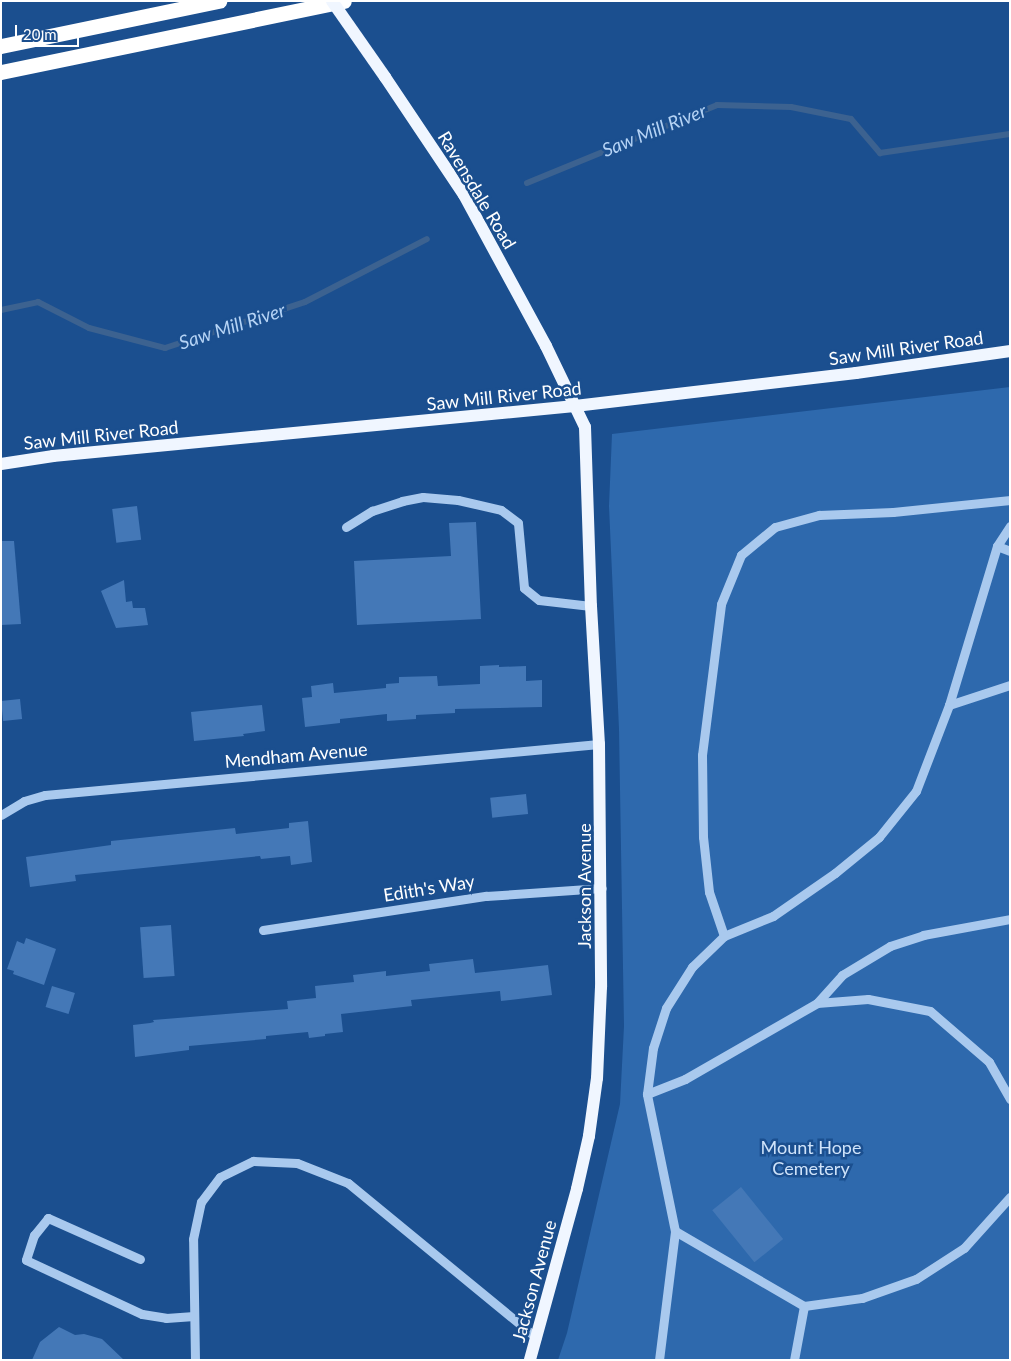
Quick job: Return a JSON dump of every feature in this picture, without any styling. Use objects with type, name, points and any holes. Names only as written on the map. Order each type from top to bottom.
[{"type":"highway","points":[[1,46],[219,1]]},
{"type":"highway","points":[[1,72],[344,1]]},
{"type":"main road","name":"Ravensdale Road","points":[[332,1],[464,195],[546,346],[575,406]]},
{"type":"main road","name":"Saw Mill River Road","points":[[1,464],[53,456],[575,406],[856,373],[1010,351]]},
{"type":"main road","name":"Jackson Avenue","points":[[530,1360],[575,1198],[589,1136],[597,1078],[602,987],[599,744],[591,606],[585,426],[575,406]]},
{"type":"street","points":[[346,527],[372,511],[402,501],[423,497],[458,500],[501,510],[518,523],[524,588],[539,600],[591,606]]},
{"type":"street","points":[[724,936],[709,892],[703,837],[702,755],[721,604],[741,555],[775,527],[819,515],[893,512],[1010,500]]},
{"type":"street","points":[[659,1360],[674,1231],[647,1094],[653,1048],[666,1008],[692,967],[724,936],[773,916],[835,873],[880,837],[916,791],[949,705],[997,546],[1010,526]]},
{"type":"street","points":[[997,546],[1010,551]]},
{"type":"street","points":[[949,705],[1010,685]]},
{"type":"street","name":"Mendham Avenue","points":[[1,815],[24,801],[45,794],[599,744]]},
{"type":"street","name":"Edith's Way","points":[[263,930],[486,896],[602,888]]},
{"type":"street","points":[[647,1094],[685,1079],[817,1003],[842,975],[890,946],[923,935],[1010,918]]},
{"type":"street","points":[[817,1003],[868,999],[930,1011],[989,1062],[1010,1099]]},
{"type":"street","points":[[195,1360],[193,1239],[201,1202],[220,1177],[253,1161],[297,1162],[348,1183],[537,1338]]},
{"type":"street","points":[[674,1231],[804,1306],[862,1298],[916,1279],[964,1248],[1010,1197]]},
{"type":"street","points":[[140,1259],[48,1218],[34,1235],[26,1260],[142,1314],[166,1318],[194,1316]]},
{"type":"street","points":[[794,1360],[804,1306]]},
{"type":"green space","name":"Mount Hope Cemetery","points":[[1010,387],[1010,1360],[558,1360],[567,1333],[620,1104],[624,1026],[619,729],[609,506],[612,434]]},
{"type":"building","points":[[137,506],[141,540],[116,543],[112,509]]},
{"type":"building","points":[[476,522],[481,619],[357,625],[354,561],[451,556],[449,523]]},
{"type":"building","points":[[1,541],[14,541],[21,624],[1,625]]},
{"type":"building","points":[[124,580],[126,602],[132,601],[133,608],[145,608],[148,625],[116,628],[101,591]]},
{"type":"building","points":[[499,665],[499,667],[526,666],[526,681],[542,680],[542,707],[455,709],[455,713],[416,715],[416,719],[387,721],[387,714],[340,719],[340,723],[305,727],[302,698],[312,697],[311,686],[333,683],[334,693],[386,688],[386,684],[399,683],[399,677],[437,676],[438,686],[480,684],[480,666]]},
{"type":"building","points":[[20,699],[22,719],[3,721],[1,701]]},
{"type":"building","points":[[262,705],[265,731],[243,734],[244,736],[194,741],[191,712]]},
{"type":"building","points":[[526,794],[528,814],[492,818],[490,798]]},
{"type":"building","points":[[308,821],[312,862],[291,865],[290,856],[261,859],[260,856],[75,875],[76,881],[30,887],[26,857],[111,845],[111,841],[235,828],[236,834],[289,828],[289,823]]},
{"type":"building","points":[[171,925],[175,976],[144,978],[140,927]]},
{"type":"building","points":[[26,938],[56,949],[44,985],[13,974],[14,971],[7,969],[17,941],[24,944]]},
{"type":"building","points":[[473,959],[475,973],[548,965],[552,995],[501,1001],[500,991],[411,1000],[412,1006],[341,1014],[343,1032],[325,1034],[325,1036],[309,1038],[308,1032],[266,1036],[266,1039],[189,1046],[189,1050],[135,1057],[133,1025],[154,1022],[153,1020],[288,1009],[287,1001],[316,998],[315,986],[354,982],[353,975],[386,971],[386,976],[430,971],[429,964]]},
{"type":"building","points":[[52,986],[75,993],[69,1014],[46,1007]]},
{"type":"building","points":[[741,1187],[783,1239],[754,1262],[712,1210]]},
{"type":"building","points":[[59,1327],[75,1335],[84,1334],[102,1339],[124,1360],[32,1360],[40,1342]]},
{"type":"waterway","name":"Saw Mill River","points":[[527,183],[717,105],[791,107],[851,119],[880,153],[1010,134]]},
{"type":"waterway","name":"Saw Mill River","points":[[1,310],[38,302],[89,328],[165,348],[305,302],[427,239]]}]
